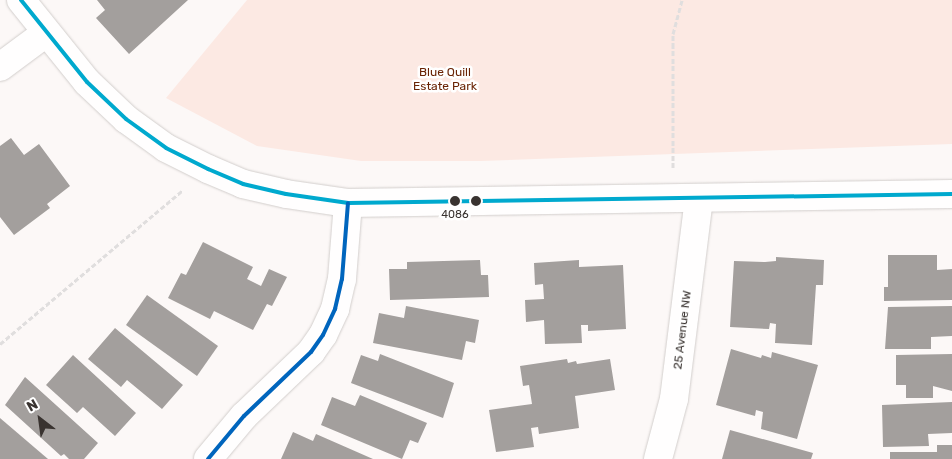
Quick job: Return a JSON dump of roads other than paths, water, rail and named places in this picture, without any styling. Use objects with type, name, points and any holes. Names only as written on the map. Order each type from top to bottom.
[{"type":"street","points":[[21,0],[87,82],[126,120],[166,148],[208,169],[243,184],[286,194],[348,203],[952,194]]},
{"type":"street","points":[[0,67],[46,33]]},
{"type":"street","name":"25 Avenue NW","points":[[658,459],[674,399],[688,198]]},
{"type":"street","points":[[208,459],[244,416],[311,352],[323,335],[335,309],[342,279],[348,203]]},
{"type":"place","name":"4086","points":[[455,201]]},
{"type":"park label","name":"Blue Quill Estate Park","points":[[445,80]]}]
